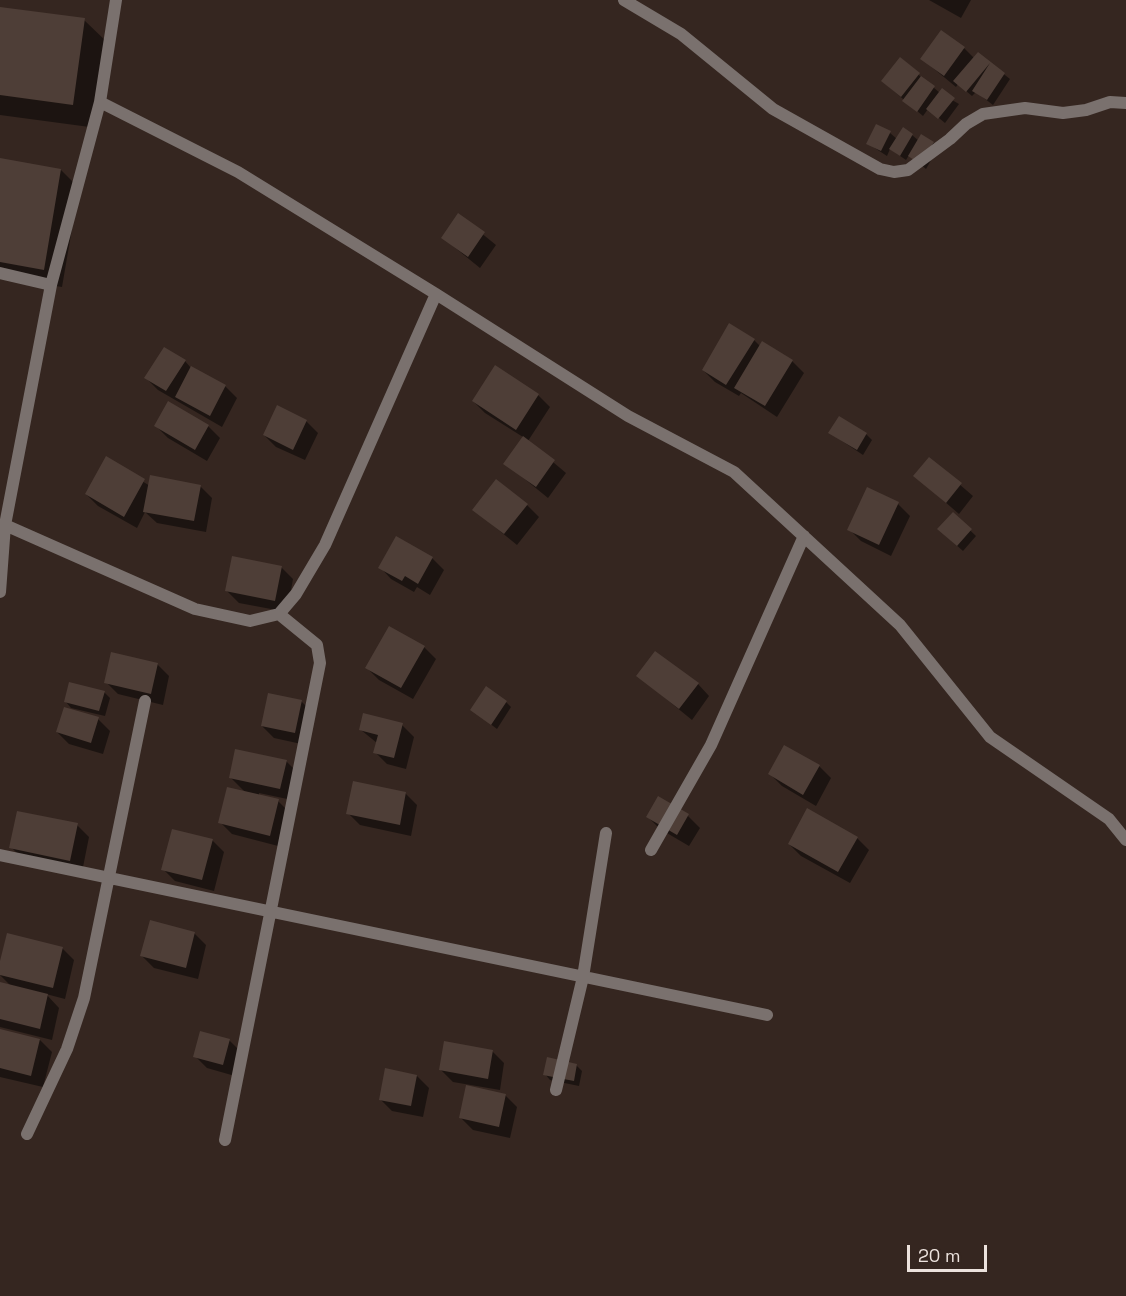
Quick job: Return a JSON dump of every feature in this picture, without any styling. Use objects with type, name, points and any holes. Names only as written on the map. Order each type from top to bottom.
[{"type":"street","points":[[0,592],[5,525],[51,285],[100,102],[116,0]]},
{"type":"street","points":[[624,0],[681,34],[773,109],[880,169],[894,172],[908,170],[950,139],[966,124],[983,114],[1025,108],[1063,113],[1086,110],[1110,102],[1126,103]]},
{"type":"street","points":[[100,102],[238,172],[628,416],[734,472],[900,624],[990,736],[1109,819],[1126,840]]},
{"type":"street","points":[[0,273],[51,285]]},
{"type":"street","points":[[5,525],[195,609],[250,621],[279,614],[296,594],[325,545],[436,294]]},
{"type":"street","points":[[651,850],[711,745],[804,536]]},
{"type":"street","points":[[225,1140],[320,663],[317,645],[307,634],[279,614]]},
{"type":"street","points":[[27,1134],[67,1049],[84,998],[145,701]]},
{"type":"street","points":[[556,1090],[583,977],[606,833]]},
{"type":"street","points":[[0,855],[767,1015]]},
{"type":"building","points":[[0,7],[85,18],[73,105],[0,95]]},
{"type":"building","points":[[941,30],[965,47],[944,76],[920,59]]},
{"type":"building","points":[[978,52],[1005,73],[987,100],[972,91],[990,63],[966,92],[953,81]]},
{"type":"building","points":[[900,57],[920,73],[901,97],[881,81]]},
{"type":"building","points":[[921,76],[935,86],[917,112],[902,101]]},
{"type":"building","points":[[942,88],[955,98],[938,119],[926,109]]},
{"type":"building","points":[[876,124],[891,131],[881,151],[866,144]]},
{"type":"building","points":[[903,127],[913,134],[900,156],[889,149]]},
{"type":"building","points":[[921,134],[934,142],[920,164],[908,156]]},
{"type":"building","points":[[0,158],[61,169],[44,270],[0,262]]},
{"type":"building","points":[[458,213],[485,232],[468,257],[441,238]]},
{"type":"building","points":[[729,323],[755,339],[726,385],[702,370]]},
{"type":"building","points":[[762,341],[793,360],[765,406],[734,388]]},
{"type":"building","points":[[164,347],[186,360],[166,391],[144,378]]},
{"type":"building","points":[[495,365],[539,394],[516,430],[472,401]]},
{"type":"building","points":[[191,366],[226,385],[210,416],[175,397]]},
{"type":"building","points":[[168,401],[209,425],[195,450],[154,426]]},
{"type":"building","points":[[277,405],[307,420],[293,450],[263,435]]},
{"type":"building","points":[[839,416],[867,433],[857,450],[828,433]]},
{"type":"building","points":[[523,436],[555,460],[536,487],[503,464]]},
{"type":"building","points":[[106,456],[145,479],[124,517],[85,494]]},
{"type":"building","points":[[929,457],[962,483],[946,503],[913,476]]},
{"type":"building","points":[[150,475],[201,485],[194,521],[143,512]]},
{"type":"building","points":[[496,479],[528,504],[504,534],[472,510]]},
{"type":"building","points":[[867,487],[899,502],[879,545],[847,530]]},
{"type":"building","points":[[953,512],[972,529],[957,546],[937,529]]},
{"type":"building","points":[[396,536],[433,557],[418,584],[405,576],[402,581],[378,568]]},
{"type":"building","points":[[232,556],[282,566],[275,601],[225,591]]},
{"type":"building","points":[[389,626],[425,646],[401,688],[365,668]]},
{"type":"building","points":[[655,651],[699,683],[679,709],[636,676]]},
{"type":"building","points":[[111,652],[158,663],[151,694],[104,683]]},
{"type":"building","points":[[69,682],[105,691],[99,711],[64,702]]},
{"type":"building","points":[[486,686],[507,701],[491,725],[470,710]]},
{"type":"building","points":[[268,693],[302,700],[295,733],[261,726]]},
{"type":"building","points":[[64,707],[99,717],[91,743],[56,732]]},
{"type":"building","points":[[363,713],[403,723],[394,758],[373,753],[378,735],[359,730]]},
{"type":"building","points":[[784,745],[820,765],[803,795],[768,774]]},
{"type":"building","points":[[235,749],[287,760],[280,789],[229,778]]},
{"type":"building","points":[[353,781],[406,792],[400,825],[346,814]]},
{"type":"building","points":[[227,787],[279,799],[270,836],[218,823]]},
{"type":"building","points":[[658,796],[689,814],[677,835],[646,817]]},
{"type":"building","points":[[807,808],[858,837],[838,872],[788,844]]},
{"type":"building","points":[[17,811],[78,823],[70,861],[9,848]]},
{"type":"building","points":[[172,829],[213,839],[202,880],[161,870]]},
{"type":"building","points":[[150,920],[195,932],[186,968],[140,956]]},
{"type":"building","points":[[7,933],[63,947],[53,988],[0,975],[0,961]]},
{"type":"building","points":[[0,982],[48,994],[40,1029],[0,1019]]},
{"type":"building","points":[[0,1029],[40,1039],[31,1076],[0,1068]]},
{"type":"building","points":[[200,1031],[230,1039],[223,1065],[193,1057]]},
{"type":"building","points":[[444,1041],[493,1050],[488,1079],[439,1070]]},
{"type":"building","points":[[547,1057],[577,1064],[574,1081],[543,1075]]},
{"type":"building","points":[[385,1068],[417,1075],[411,1106],[379,1100]]},
{"type":"building","points":[[466,1085],[506,1094],[499,1127],[459,1118]]}]
